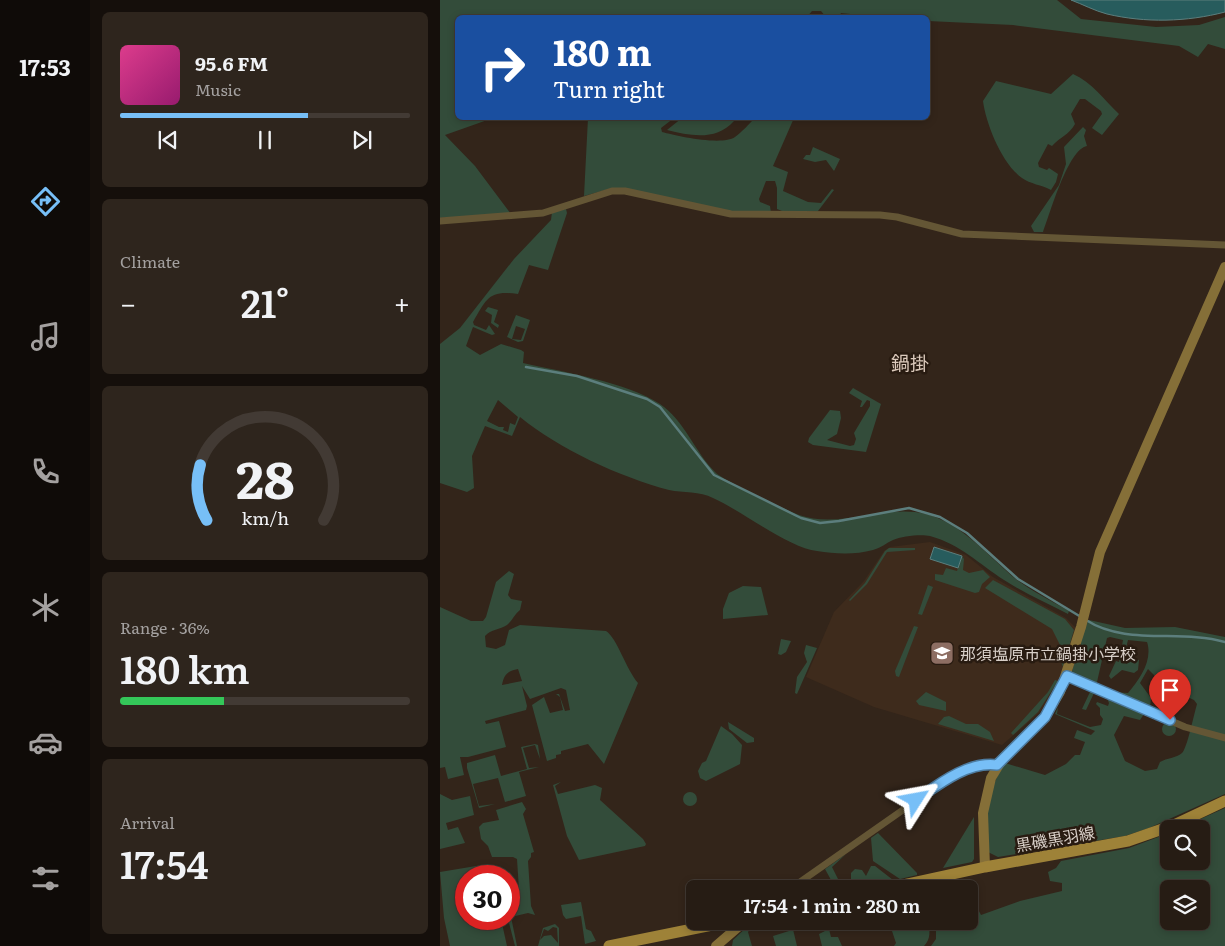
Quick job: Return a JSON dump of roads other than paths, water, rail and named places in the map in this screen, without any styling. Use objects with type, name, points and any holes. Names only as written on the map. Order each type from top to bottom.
[{"type":"main road","name":"黒磯黒羽線","points":[[925,880],[1128,841],[1174,825],[1225,801]]},
{"type":"main road","points":[[609,946],[688,930]]},
{"type":"street","points":[[440,221],[543,212],[612,191],[625,191],[730,214],[880,215],[896,217],[962,234],[1225,246]]},
{"type":"street","points":[[985,867],[984,800],[991,778],[997,765],[1045,717],[1067,676],[1100,552],[1225,267]]},
{"type":"street","points":[[1067,676],[1186,727],[1225,738]]},
{"type":"street","points":[[803,880],[940,784],[977,765],[997,765]]},
{"type":"street","points":[[716,946],[735,930]]},
{"type":"water","points":[[1071,0],[1225,0],[1225,12],[1196,18],[1136,19],[1102,13]]},
{"type":"water","points":[[934,547],[962,556],[958,568],[930,559]]},
{"type":"waterway","points":[[526,367],[577,376],[647,399],[660,407],[714,475],[801,518],[820,523],[909,508],[940,517],[967,533],[1018,579],[1081,617]]},
{"type":"waterway","points":[[1086,620],[1118,633],[1208,638],[1225,642]]},
{"type":"place","name":"那須塩原市立鍋掛小学校","points":[[942,653]]},
{"type":"district","name":"鍋掛","points":[[910,362]]}]
